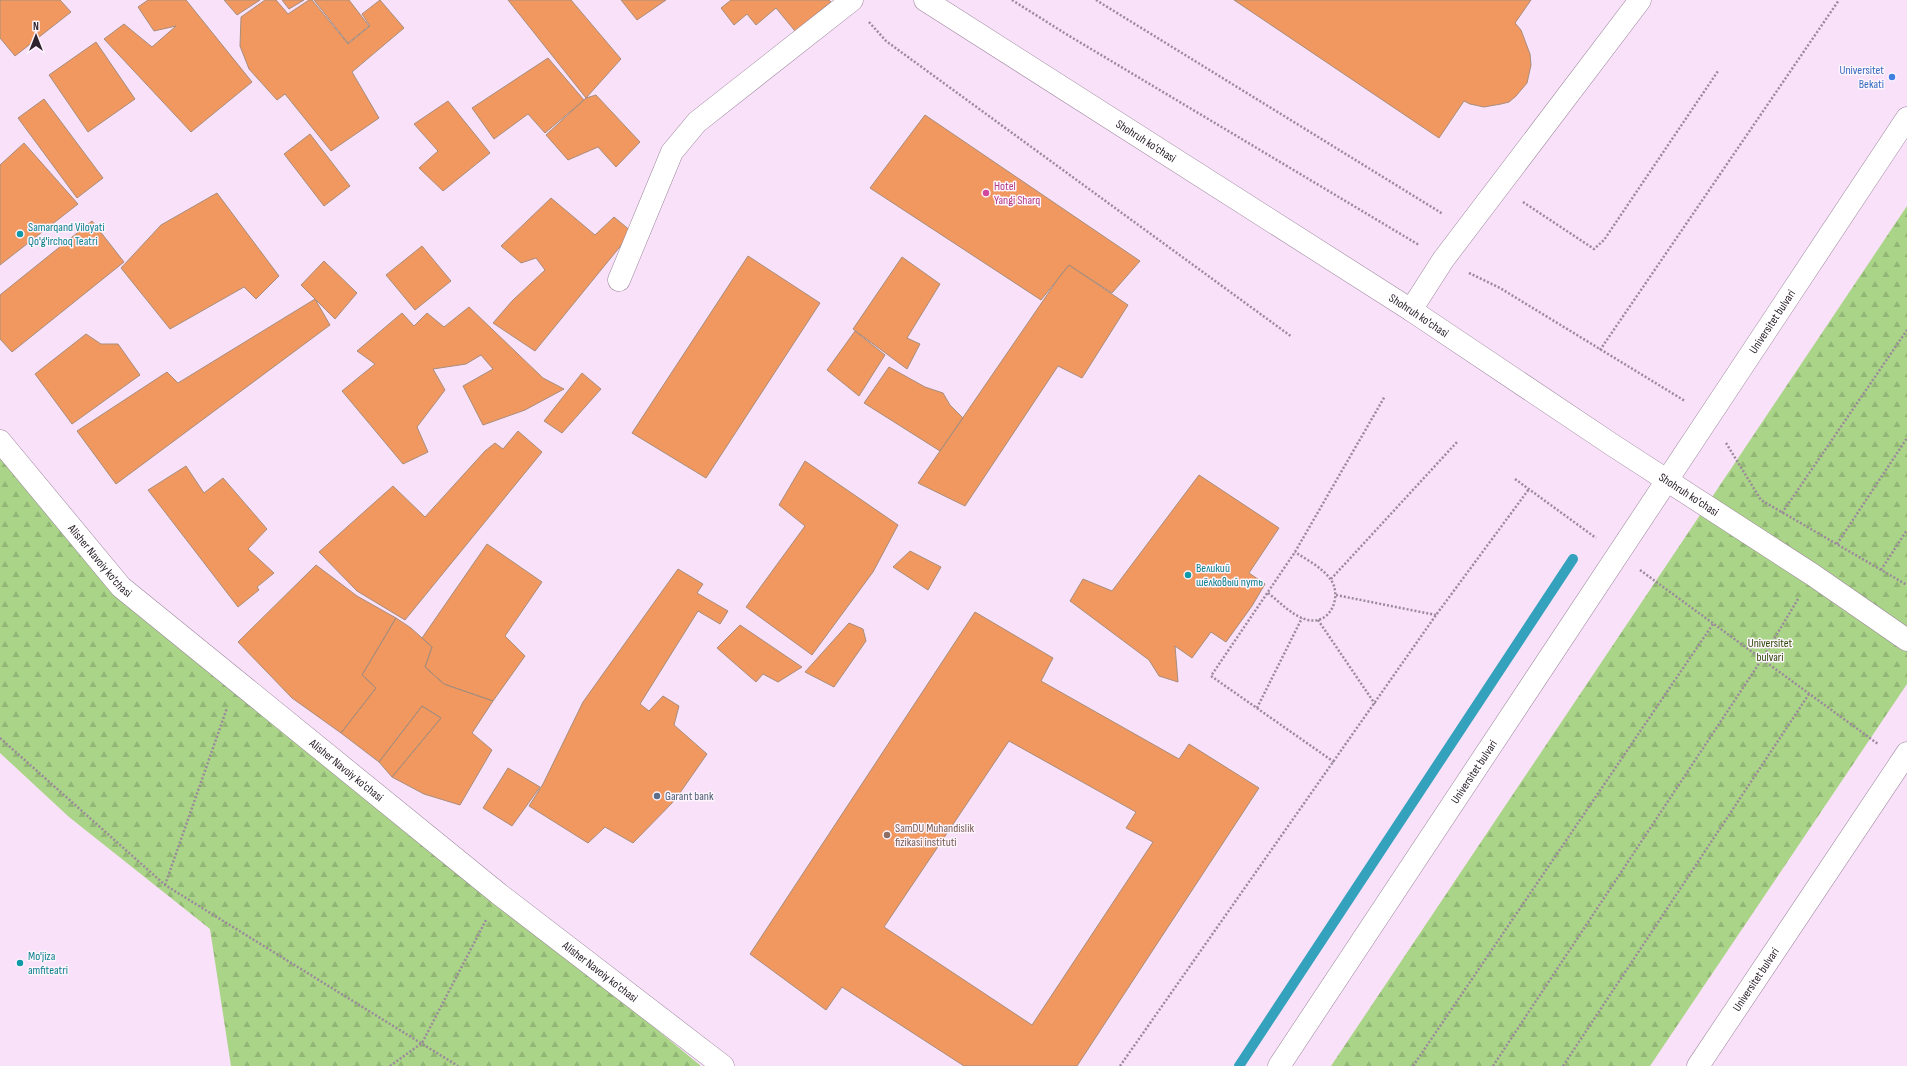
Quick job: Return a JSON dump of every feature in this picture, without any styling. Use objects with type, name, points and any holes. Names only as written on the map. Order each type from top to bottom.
[{"type":"main road","name":"Shohruh ko'chasi","points":[[925,0],[1411,310],[1614,446],[1813,575],[1907,640]]},
{"type":"main road","points":[[1411,310],[1443,260],[1640,0]]},
{"type":"main road","points":[[619,280],[672,152],[697,122],[851,1]]},
{"type":"main road","name":"Universitet bulvari","points":[[1279,1066],[1907,118]]},
{"type":"main road","name":"Alisher Navoiy ko'chasi","points":[[0,442],[121,587],[499,894],[723,1066]]},
{"type":"main road","name":"Universitet bulvari","points":[[1698,1066],[1904,757]]},
{"type":"path","points":[[1012,0],[1066,34],[1443,260],[1500,288],[1709,415],[1761,500],[1907,585]]},
{"type":"path","points":[[1096,0],[1467,229]]},
{"type":"path","points":[[1600,350],[1839,0]]},
{"type":"path","points":[[851,1],[886,41],[1292,337]]},
{"type":"path","points":[[1499,187],[1594,248],[1604,240],[1718,71]]},
{"type":"path","points":[[1782,513],[1907,330]]},
{"type":"path","points":[[1334,762],[1211,676],[1295,552],[1385,396]]},
{"type":"path","points":[[1837,544],[1907,438]]},
{"type":"path","points":[[1330,579],[1457,442]]},
{"type":"path","points":[[1515,479],[1809,694],[1904,757]]},
{"type":"path","points":[[1120,1066],[1436,616],[1529,489]]},
{"type":"path","points":[[1881,570],[1907,530]]},
{"type":"path","points":[[1268,592],[1296,616],[1309,620],[1318,620],[1328,614],[1336,601],[1336,589],[1330,579],[1320,569],[1295,552]]},
{"type":"path","points":[[1493,1066],[1762,659],[1813,575]]},
{"type":"path","points":[[1336,595],[1436,616]]},
{"type":"path","points":[[1257,708],[1302,618]]},
{"type":"path","points":[[1318,620],[1374,704]]},
{"type":"path","points":[[1413,1066],[1713,624]]},
{"type":"path","points":[[165,885],[236,681]]},
{"type":"path","points":[[1563,1066],[1809,694]]},
{"type":"path","points":[[0,738],[165,885],[458,1066]]},
{"type":"path","points":[[390,1066],[422,1043],[499,894]]},
{"type":"green space","name":"Universitet bulvari","points":[[1907,206],[1907,684],[1650,1066],[1331,1066]]},
{"type":"green space","points":[[0,448],[119,586],[701,1066],[231,1066],[210,929],[69,817],[0,753]]},
{"type":"building","points":[[0,0],[60,0],[71,12],[15,56],[0,38]]},
{"type":"building","points":[[148,0],[186,0],[252,82],[191,132],[104,39],[124,24],[152,47],[176,26],[154,31],[138,7]]},
{"type":"building","points":[[224,0],[260,0],[237,15]]},
{"type":"building","points":[[265,0],[276,0],[288,14],[309,0],[312,0],[348,44],[370,26],[362,14],[380,0],[404,28],[352,72],[379,118],[331,151],[285,94],[277,100],[249,69],[240,46],[241,17]]},
{"type":"building","points":[[282,0],[304,0],[289,9]]},
{"type":"building","points":[[314,0],[349,0],[369,26],[348,43]]},
{"type":"building","points":[[508,0],[571,0],[621,59],[586,98]]},
{"type":"building","points":[[621,0],[666,0],[637,20]]},
{"type":"building","points":[[731,0],[829,0],[831,2],[795,31],[776,8],[756,25],[747,14],[734,25],[721,8]]},
{"type":"building","points":[[1234,0],[1531,0],[1515,23],[1521,30],[1530,54],[1531,65],[1527,83],[1509,102],[1484,107],[1464,101],[1439,138]]},
{"type":"building","points":[[96,42],[135,99],[88,132],[49,75]]},
{"type":"building","points":[[548,58],[584,100],[545,133],[528,114],[494,139],[472,108]]},
{"type":"building","points":[[596,95],[640,142],[616,167],[598,147],[568,160],[546,135],[586,98]]},
{"type":"building","points":[[44,99],[103,178],[77,198],[18,118]]},
{"type":"building","points":[[448,101],[490,153],[443,191],[419,168],[438,151],[414,124]]},
{"type":"building","points":[[925,115],[1140,261],[1112,293],[1069,265],[1041,300],[870,188]]},
{"type":"building","points":[[310,134],[350,186],[324,206],[284,154]]},
{"type":"building","name":"Samarqand Viloyati Qo'g'irchoq Teatri","points":[[24,143],[78,204],[0,265],[0,165]]},
{"type":"building","points":[[217,193],[279,276],[256,299],[244,287],[170,329],[121,268],[161,225]]},
{"type":"building","points":[[551,198],[595,235],[614,217],[632,232],[535,351],[493,323],[512,301],[545,270],[536,258],[521,263],[501,246]]},
{"type":"building","points":[[92,221],[124,262],[12,352],[0,339],[0,295]]},
{"type":"building","points":[[422,246],[451,281],[415,310],[386,275]]},
{"type":"building","points":[[748,256],[820,303],[706,478],[632,433]]},
{"type":"building","points":[[902,257],[940,284],[907,338],[920,344],[907,369],[853,329]]},
{"type":"building","points":[[324,261],[357,293],[335,319],[301,285]]},
{"type":"building","points":[[1069,265],[1128,305],[1082,378],[1058,366],[965,506],[918,483],[1060,276]]},
{"type":"building","points":[[315,299],[330,325],[116,484],[77,431],[167,372],[178,383]]},
{"type":"building","points":[[469,307],[543,378],[564,389],[525,410],[483,425],[463,386],[493,369],[481,355],[466,364],[433,369],[445,390],[417,427],[428,452],[403,464],[342,391],[375,364],[357,351],[402,313],[414,326],[427,313],[444,327]]},
{"type":"building","points":[[855,331],[885,355],[859,396],[827,370]]},
{"type":"building","points":[[86,334],[101,344],[118,344],[140,375],[72,424],[35,374]]},
{"type":"building","points":[[889,367],[925,387],[943,393],[950,405],[963,418],[940,451],[864,403]]},
{"type":"building","points":[[582,373],[601,389],[562,433],[544,421]]},
{"type":"building","points":[[518,431],[542,452],[405,620],[357,591],[319,552],[393,486],[425,517],[485,451],[495,443],[503,449]]},
{"type":"building","points":[[805,461],[898,525],[873,572],[812,655],[746,607],[805,526],[779,505]]},
{"type":"building","points":[[186,466],[204,493],[223,478],[267,529],[248,549],[274,573],[257,587],[259,590],[238,607],[148,490]]},
{"type":"building","points":[[1199,475],[1279,528],[1249,573],[1265,584],[1252,606],[1226,642],[1211,632],[1192,658],[1175,646],[1178,682],[1159,676],[1149,660],[1070,601],[1083,579],[1112,591]]},
{"type":"building","points":[[487,544],[542,582],[505,636],[525,656],[493,701],[444,684],[425,667],[432,647],[422,638]]},
{"type":"building","points":[[910,551],[941,567],[928,590],[893,567]]},
{"type":"building","points":[[316,565],[357,596],[396,618],[362,675],[376,688],[341,733],[292,698],[238,642]]},
{"type":"building","points":[[678,569],[703,584],[697,593],[728,611],[720,624],[698,611],[640,704],[649,711],[663,696],[679,706],[674,725],[707,754],[675,800],[633,843],[605,827],[588,843],[529,806],[543,784],[583,702]]},
{"type":"building","name":"SamDU Muhandislik fizikasi instituti","points":[[975,612],[1053,658],[1041,681],[1179,759],[1189,744],[1259,788],[1077,1066],[964,1066],[842,987],[826,1010],[750,954]],"holes":[[[1009,741],[1136,812],[1126,828],[1153,842],[1032,1025],[884,927]]]},
{"type":"building","points":[[396,618],[411,628],[432,647],[425,667],[444,684],[493,701],[472,733],[492,750],[460,805],[424,794],[392,777],[441,718],[422,706],[379,762],[341,733],[376,688],[362,675]]},
{"type":"building","points":[[849,623],[863,629],[866,641],[834,687],[805,672]]},
{"type":"building","points":[[740,625],[802,667],[778,682],[763,674],[756,682],[717,648]]},
{"type":"building","points":[[422,706],[441,718],[392,777],[379,762]]},
{"type":"building","points":[[508,768],[540,787],[512,826],[483,808]]},
{"type":"waterway","points":[[1239,1066],[1573,559]]},
{"type":"place","name":"Universitet Bekati","points":[[1892,77]]},
{"type":"place","name":"Hotel Yangi Sharq","points":[[986,193]]},
{"type":"place","name":"Samarqand Viloyati Qo'g'irchoq Teatri","points":[[20,234]]},
{"type":"place","name":"Великий шёлковый путь","points":[[1188,575]]},
{"type":"place","name":"Garant bank","points":[[657,796]]},
{"type":"place","name":"SamDU Muhandislik fizikasi instituti","points":[[887,835]]},
{"type":"place","name":"Mo'jiza amfiteatri","points":[[20,963]]}]
